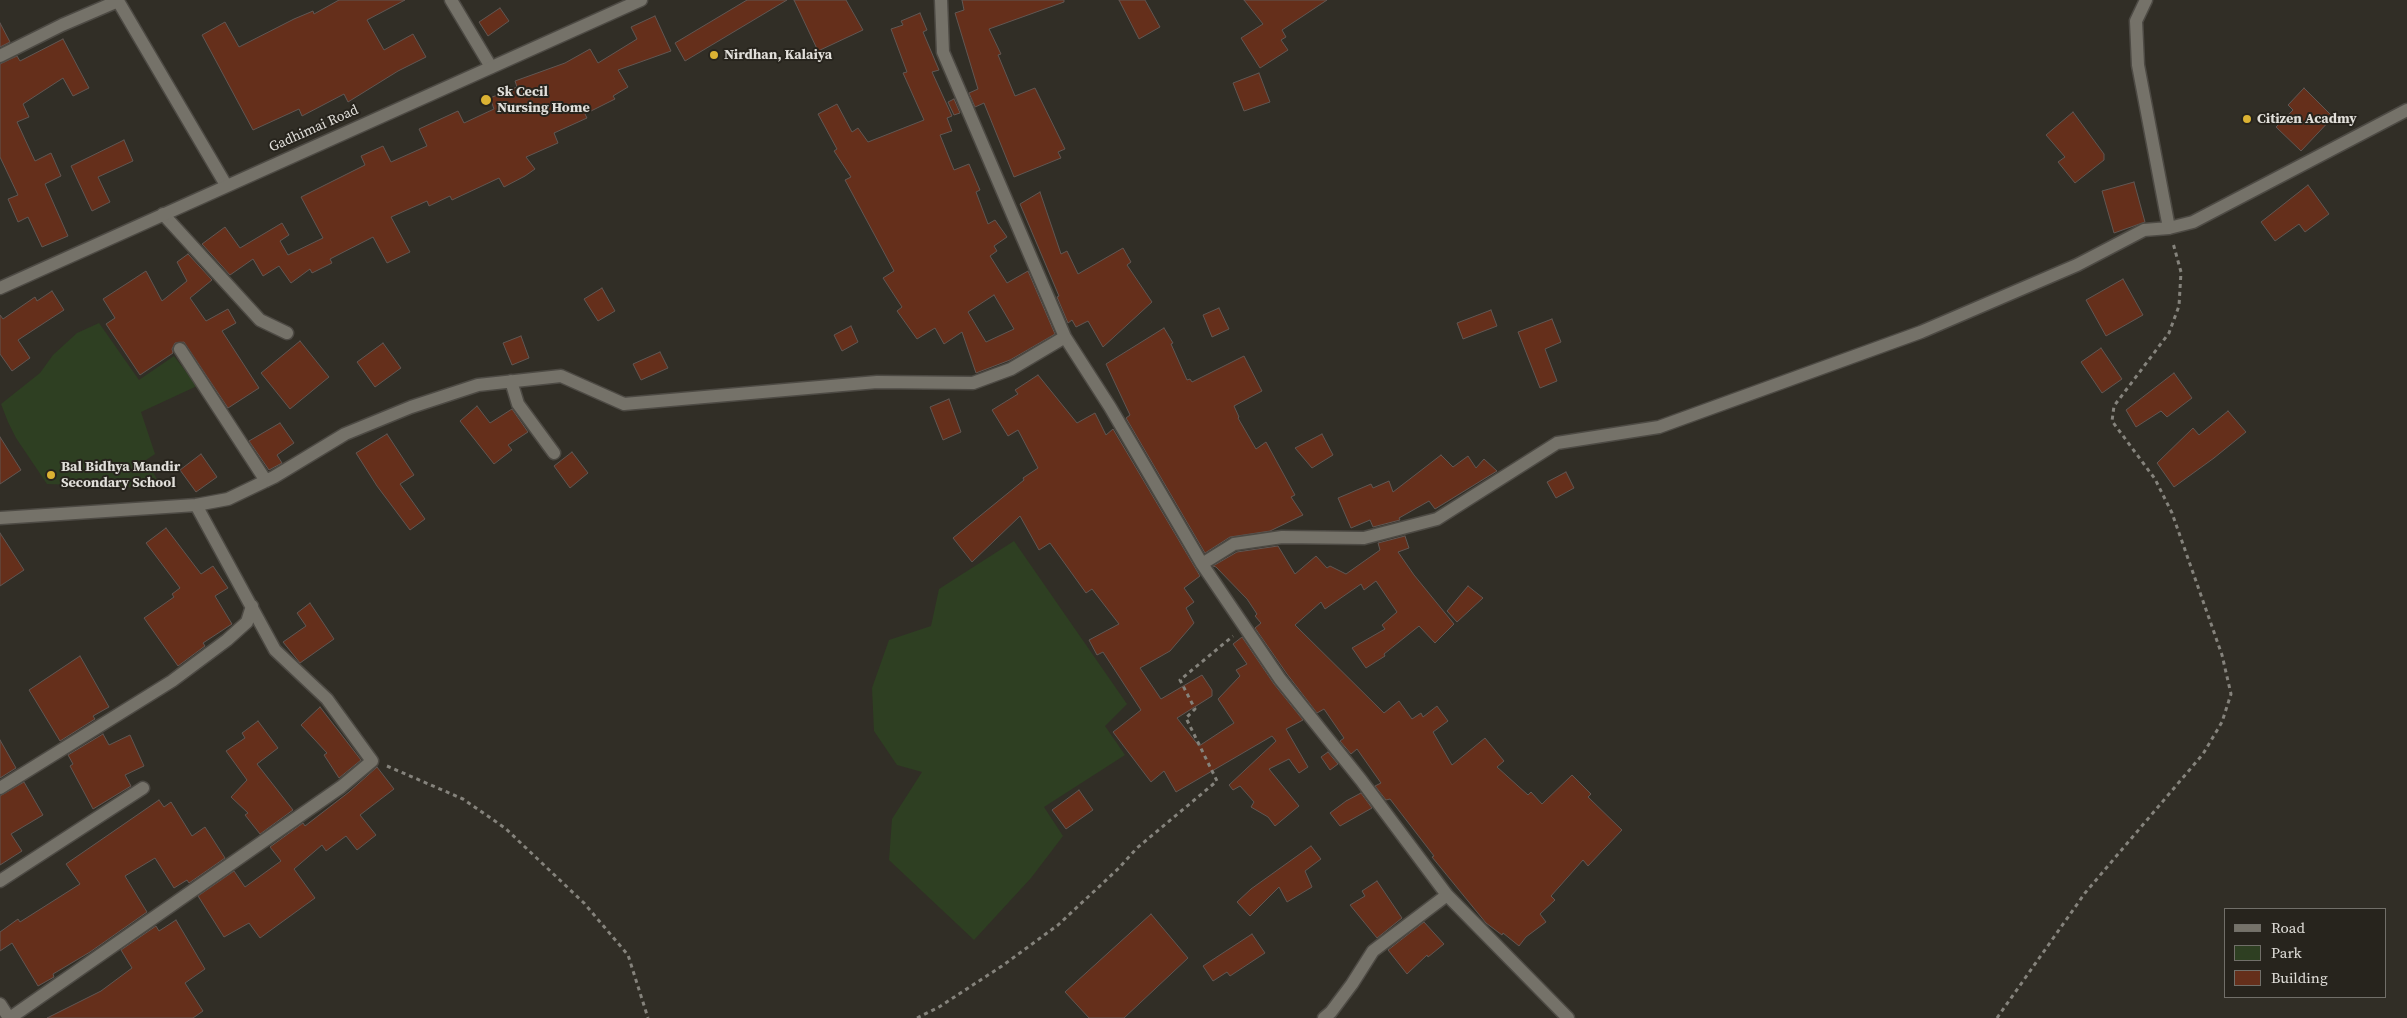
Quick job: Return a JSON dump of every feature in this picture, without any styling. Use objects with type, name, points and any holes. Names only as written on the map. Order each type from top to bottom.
[{"type":"street","points":[[452,0],[491,67]]},
{"type":"street","name":"Gadhimai Road","points":[[0,288],[641,0]]},
{"type":"street","points":[[941,0],[943,52],[1065,337],[1110,407],[1202,564],[1280,679],[1362,780],[1447,895],[1568,1018]]},
{"type":"street","points":[[2146,0],[2136,21],[2138,65],[2169,228]]},
{"type":"street","points":[[0,56],[62,25],[118,1],[226,185]]},
{"type":"street","points":[[1202,564],[1234,544],[1282,537],[1364,538],[1437,519],[1557,443],[1659,427],[1921,332],[2077,265],[2144,230],[2169,228],[2193,222],[2407,110]]},
{"type":"street","points":[[162,214],[260,320],[287,333]]},
{"type":"street","points":[[0,518],[196,505],[228,499],[266,481],[345,434],[411,408],[478,385],[561,376],[624,404],[877,382],[973,383],[1011,369],[1065,337]]},
{"type":"street","points":[[180,349],[266,481]]},
{"type":"street","points":[[511,382],[518,404],[554,453]]},
{"type":"street","points":[[0,1004],[10,1018],[341,788],[372,761],[327,699],[276,650],[196,505]]},
{"type":"street","points":[[0,788],[172,681],[227,640],[247,622],[252,606]]},
{"type":"street","points":[[0,881],[143,788]]},
{"type":"street","points":[[1324,1018],[1331,1012],[1352,984],[1373,951],[1447,895]]},
{"type":"path","points":[[1997,1018],[2085,893],[2203,754],[2222,722],[2231,694],[2222,655],[2172,513],[2155,478],[2112,421],[2114,406],[2169,334],[2179,306],[2181,272],[2169,228]]},
{"type":"path","points":[[916,1018],[939,1007],[1002,966],[1058,925],[1120,868],[1137,848],[1217,781],[1186,718],[1194,709],[1180,680],[1245,626]]},
{"type":"path","points":[[372,761],[462,799],[505,828],[584,902],[628,955],[648,1018]]},
{"type":"green space","points":[[99,323],[139,380],[174,356],[197,386],[141,412],[155,454],[146,460],[162,488],[47,484],[16,438],[1,404],[40,373],[53,355],[77,333]]},
{"type":"green space","points":[[1014,541],[1127,704],[1105,726],[1125,755],[1044,807],[1063,836],[1031,878],[974,940],[889,860],[892,819],[922,772],[897,765],[874,731],[872,688],[889,640],[931,626],[939,589]]},
{"type":"building","points":[[339,0],[405,0],[367,20],[384,50],[413,34],[426,57],[398,71],[348,102],[344,94],[302,116],[299,109],[253,130],[202,35],[225,22],[239,47],[294,19],[313,11],[314,14]]},
{"type":"building","points":[[747,0],[787,0],[685,61],[675,43]]},
{"type":"building","points":[[794,0],[846,0],[863,30],[818,51]]},
{"type":"building","points":[[962,0],[1064,0],[1064,2],[989,29],[1001,54],[998,55],[1015,96],[1035,88],[1065,149],[1058,152],[1061,158],[1014,177],[984,103],[975,107],[969,93],[978,89],[955,13],[964,10]]},
{"type":"building","points":[[1119,0],[1145,0],[1160,27],[1139,39]]},
{"type":"building","points":[[1244,0],[1327,0],[1282,30],[1286,37],[1281,40],[1288,50],[1260,68],[1241,38],[1263,24]]},
{"type":"building","points":[[500,8],[509,21],[488,36],[479,22]]},
{"type":"building","points":[[920,13],[927,30],[923,32],[939,70],[932,72],[952,116],[947,118],[952,131],[940,135],[954,170],[969,164],[980,190],[976,192],[988,224],[995,220],[1007,237],[994,246],[997,251],[990,256],[1007,283],[1028,271],[1055,334],[1010,360],[976,373],[962,332],[944,344],[935,328],[917,339],[897,311],[902,307],[883,278],[894,271],[845,180],[851,177],[834,151],[837,149],[818,114],[837,104],[852,132],[858,128],[868,142],[924,120],[903,73],[907,72],[891,29],[903,25],[901,21]],"holes":[[[994,295],[1014,329],[986,342],[968,312]]]},
{"type":"building","points":[[655,16],[671,51],[618,70],[628,87],[613,96],[615,99],[585,114],[587,118],[554,133],[558,143],[526,157],[535,169],[504,187],[499,178],[452,200],[450,196],[429,206],[427,201],[391,217],[410,252],[387,263],[373,237],[330,259],[332,263],[312,273],[310,269],[291,283],[279,266],[263,276],[253,259],[230,275],[202,244],[225,227],[240,248],[282,223],[289,235],[280,241],[288,255],[323,238],[301,197],[365,165],[361,156],[383,146],[391,162],[427,146],[419,129],[458,111],[464,123],[494,109],[490,98],[517,87],[515,81],[565,63],[590,49],[598,63],[637,39],[631,27]]},
{"type":"building","points":[[0,23],[10,42],[0,47]]},
{"type":"building","points":[[63,39],[89,88],[73,96],[63,78],[23,104],[29,117],[17,122],[35,161],[51,153],[61,176],[45,184],[68,236],[42,247],[28,217],[18,222],[8,199],[18,195],[0,157],[0,64],[17,56],[20,61]]},
{"type":"building","points":[[1259,73],[1270,102],[1244,111],[1233,83]]},
{"type":"building","points":[[2304,88],[2333,117],[2301,151],[2276,127],[2293,110],[2288,105]]},
{"type":"building","points":[[954,99],[960,113],[954,115],[948,102]]},
{"type":"building","points":[[2073,112],[2104,154],[2104,160],[2075,183],[2058,162],[2065,157],[2046,135]]},
{"type":"building","points":[[124,140],[133,161],[98,177],[110,202],[92,211],[71,166]]},
{"type":"building","points":[[2134,182],[2145,222],[2114,233],[2102,191]]},
{"type":"building","points":[[2308,185],[2329,214],[2305,232],[2299,224],[2275,241],[2261,222]]},
{"type":"building","points":[[1040,192],[1061,254],[1067,251],[1078,274],[1123,248],[1131,262],[1127,265],[1152,302],[1103,347],[1088,321],[1076,327],[1072,320],[1068,323],[1057,297],[1059,296],[1020,204]]},
{"type":"building","points":[[188,254],[212,280],[190,298],[206,321],[228,309],[236,323],[222,331],[259,388],[228,408],[184,342],[175,343],[172,349],[173,353],[140,375],[106,324],[115,318],[103,299],[146,271],[162,301],[187,281],[177,262]]},
{"type":"building","points":[[2123,279],[2143,315],[2106,336],[2086,300]]},
{"type":"building","points":[[602,288],[615,311],[598,321],[584,299]]},
{"type":"building","points":[[52,291],[64,310],[18,340],[30,358],[12,371],[0,354],[0,315],[3,319],[35,297],[37,301]]},
{"type":"building","points":[[1219,308],[1229,329],[1212,337],[1203,315]]},
{"type":"building","points":[[1491,310],[1497,326],[1463,339],[1457,323]]},
{"type":"building","points":[[1552,319],[1561,342],[1545,349],[1557,381],[1540,388],[1518,332]]},
{"type":"building","points":[[851,326],[858,342],[842,351],[834,335]]},
{"type":"building","points":[[1164,328],[1173,343],[1171,344],[1187,380],[1190,379],[1192,382],[1244,356],[1262,391],[1234,406],[1238,418],[1256,449],[1266,442],[1295,495],[1291,497],[1303,515],[1270,531],[1230,537],[1205,553],[1126,418],[1130,415],[1106,364]]},
{"type":"building","points":[[521,336],[529,358],[512,365],[503,343]]},
{"type":"building","points":[[300,341],[329,377],[290,409],[261,373]]},
{"type":"building","points":[[383,343],[401,368],[375,387],[357,362]]},
{"type":"building","points":[[2101,348],[2122,379],[2102,393],[2081,362]]},
{"type":"building","points":[[660,352],[668,368],[641,380],[633,364]]},
{"type":"building","points":[[2174,373],[2192,398],[2167,417],[2161,411],[2136,427],[2126,410]]},
{"type":"building","points":[[1038,375],[1077,423],[1095,413],[1106,435],[1113,429],[1200,576],[1184,588],[1194,602],[1186,608],[1194,623],[1170,651],[1140,668],[1161,699],[1202,675],[1212,690],[1212,696],[1177,718],[1199,746],[1234,723],[1218,699],[1240,676],[1236,670],[1247,664],[1233,644],[1242,637],[1274,684],[1303,720],[1286,729],[1308,767],[1299,773],[1289,759],[1269,769],[1299,806],[1275,826],[1268,817],[1251,807],[1254,802],[1240,786],[1233,790],[1229,785],[1276,741],[1272,736],[1176,792],[1164,771],[1151,782],[1113,732],[1141,710],[1103,652],[1097,655],[1089,640],[1119,624],[1092,589],[1086,593],[1050,543],[1039,550],[1020,516],[972,562],[953,538],[1024,480],[1023,478],[1038,468],[1018,430],[1008,436],[992,410],[1018,394],[1015,390]]},
{"type":"building","points":[[949,399],[961,432],[943,440],[930,407]]},
{"type":"building","points":[[477,406],[490,423],[512,409],[528,432],[508,445],[512,450],[494,464],[460,421]]},
{"type":"building","points":[[2228,411],[2246,432],[2174,487],[2157,463],[2193,428],[2199,435]]},
{"type":"building","points":[[280,423],[294,443],[277,455],[282,463],[269,470],[249,441]]},
{"type":"building","points":[[387,434],[414,475],[400,484],[425,519],[410,530],[377,486],[356,453]]},
{"type":"building","points":[[1322,434],[1333,455],[1312,468],[1295,448]]},
{"type":"building","points":[[0,437],[21,470],[0,484]]},
{"type":"building","points":[[572,452],[588,473],[570,488],[554,466]]},
{"type":"building","points":[[201,454],[217,477],[196,492],[180,470]]},
{"type":"building","points":[[1441,455],[1453,467],[1468,456],[1476,468],[1484,459],[1497,471],[1435,509],[1429,501],[1399,518],[1400,520],[1373,527],[1370,520],[1351,528],[1338,498],[1371,484],[1373,488],[1389,481],[1393,492]]},
{"type":"building","points":[[1566,472],[1574,488],[1556,498],[1547,482]]},
{"type":"building","points":[[166,528],[201,574],[213,566],[228,588],[215,596],[232,624],[203,643],[205,646],[178,666],[144,618],[174,597],[172,594],[180,588],[146,543]]},
{"type":"building","points":[[0,533],[24,570],[0,586]]},
{"type":"building","points":[[1405,536],[1409,548],[1398,552],[1454,624],[1435,643],[1419,626],[1384,654],[1385,656],[1366,668],[1352,648],[1385,629],[1382,625],[1397,612],[1376,581],[1364,590],[1361,584],[1325,609],[1321,602],[1295,625],[1384,713],[1399,701],[1412,719],[1421,713],[1423,717],[1437,706],[1448,721],[1433,732],[1452,765],[1485,738],[1504,761],[1497,767],[1528,795],[1531,792],[1542,804],[1572,775],[1591,794],[1588,797],[1622,830],[1588,866],[1583,860],[1551,896],[1555,900],[1540,914],[1546,922],[1526,937],[1519,946],[1503,933],[1502,935],[1486,923],[1432,857],[1434,856],[1390,799],[1386,800],[1375,786],[1381,783],[1357,749],[1351,754],[1340,741],[1344,738],[1324,709],[1317,713],[1255,628],[1261,623],[1255,616],[1257,614],[1247,599],[1213,566],[1237,552],[1278,546],[1295,574],[1316,556],[1327,568],[1330,566],[1346,574],[1380,550],[1378,543]]},
{"type":"building","points":[[1468,586],[1483,598],[1457,622],[1447,611]]},
{"type":"building","points":[[310,603],[334,639],[300,663],[283,642],[306,626],[297,613]]},
{"type":"building","points":[[80,656],[109,707],[93,716],[95,719],[60,741],[29,690]]},
{"type":"building","points":[[320,707],[361,760],[339,778],[324,755],[327,753],[301,725]]},
{"type":"building","points":[[258,721],[278,748],[257,764],[293,810],[260,834],[245,815],[248,813],[231,797],[247,780],[226,751],[245,738],[242,733]]},
{"type":"building","points":[[103,734],[109,745],[130,735],[144,766],[125,775],[131,786],[93,809],[70,766],[73,764],[68,755]]},
{"type":"building","points":[[0,740],[16,768],[0,778]]},
{"type":"building","points":[[1328,752],[1338,764],[1330,770],[1321,757]]},
{"type":"building","points":[[377,767],[394,789],[360,815],[376,835],[357,850],[346,836],[326,851],[322,845],[294,869],[315,898],[260,938],[249,923],[224,937],[198,896],[234,871],[245,887],[281,861],[270,847],[303,823],[305,826],[349,792]]},
{"type":"building","points":[[24,782],[43,815],[11,834],[22,851],[0,865],[0,796]]},
{"type":"building","points":[[1079,790],[1093,810],[1066,829],[1052,810]]},
{"type":"building","points":[[1361,793],[1372,808],[1340,826],[1330,813]]},
{"type":"building","points":[[159,800],[164,807],[171,802],[192,836],[205,827],[225,858],[189,883],[187,880],[174,888],[155,858],[125,876],[147,912],[90,952],[53,974],[54,977],[38,986],[12,943],[0,951],[0,932],[18,919],[20,922],[80,884],[66,864]]},
{"type":"building","points":[[1311,846],[1321,859],[1305,871],[1312,887],[1287,902],[1279,887],[1250,916],[1237,902],[1251,889]]},
{"type":"building","points":[[1377,881],[1402,918],[1377,938],[1350,905],[1365,896],[1362,891]]},
{"type":"building","points":[[1151,914],[1188,958],[1124,1018],[1089,1018],[1065,992]]},
{"type":"building","points":[[176,920],[205,969],[185,983],[203,1011],[193,1018],[47,1018],[101,991],[132,968],[121,950],[156,926],[159,931]]},
{"type":"building","points":[[1424,922],[1444,944],[1428,957],[1427,955],[1407,974],[1388,950]]},
{"type":"building","points":[[1252,934],[1265,953],[1230,976],[1227,972],[1213,981],[1203,966]]},
{"type":"place","name":"Nirdhan, Kalaiya","points":[[714,55]]},
{"type":"place","name":"Sk Cecil Nursing Home","points":[[486,100]]},
{"type":"place","name":"Citizen Acadmy","points":[[2247,119]]},
{"type":"place","name":"Bal Bidhya Mandir Secondary School","points":[[51,475]]}]
